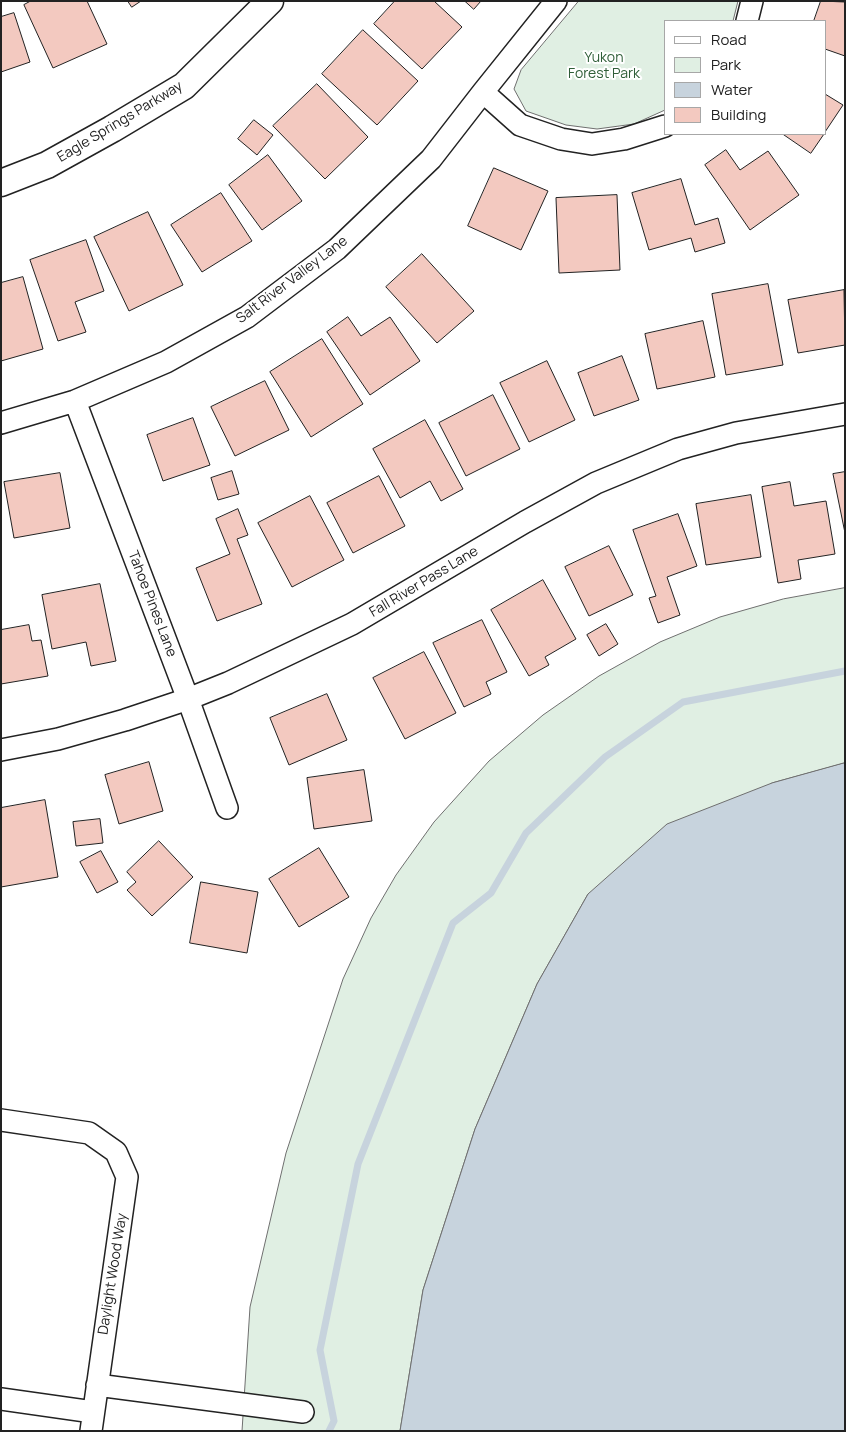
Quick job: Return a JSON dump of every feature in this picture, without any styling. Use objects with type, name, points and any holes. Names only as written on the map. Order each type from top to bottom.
[{"type":"street","name":"Eagle Springs Parkway","points":[[1,183],[47,165],[184,86],[270,1]]},
{"type":"street","name":"Salt River Valley Lane","points":[[1,423],[75,401],[166,362],[247,317],[330,254],[430,159],[556,1]]},
{"type":"street","points":[[747,20],[752,1]]},
{"type":"street","points":[[482,92],[520,125],[561,139],[592,144],[624,139],[664,126]]},
{"type":"street","name":"Tahoe Pines Lane","points":[[75,401],[227,808]]},
{"type":"street","name":"Fall River Pass Lane","points":[[1,750],[58,739],[188,700],[293,654],[352,624],[525,522],[596,483],[678,449],[736,433],[845,414]]},
{"type":"street","name":"Daylight Wood Way","points":[[1,1120],[89,1133],[116,1152],[127,1178],[92,1421]]},
{"type":"street","points":[[97,1385],[303,1412]]},
{"type":"street","points":[[1,1399],[92,1421]]},
{"type":"green space","name":"Yukon Forest Park","points":[[579,1],[738,1],[733,20],[664,20],[664,110],[634,124],[597,129],[566,125],[526,111],[514,89],[521,70]]},
{"type":"green space","points":[[845,588],[845,763],[772,783],[588,894],[537,984],[475,1129],[423,1290],[400,1431],[242,1431],[250,1307],[286,1153],[343,979],[371,918],[396,875],[434,822],[489,761],[543,715],[599,676],[660,642],[720,617],[783,599]]},
{"type":"water","points":[[845,763],[845,1431],[400,1431],[423,1290],[475,1129],[537,984],[588,894],[667,824],[772,783]]},
{"type":"building","points":[[31,1],[87,1],[107,44],[53,68],[24,5]]},
{"type":"building","points":[[128,1],[141,1],[132,7]]},
{"type":"building","points":[[395,1],[434,1],[462,27],[422,69],[374,24]]},
{"type":"building","points":[[465,1],[481,1],[474,9]]},
{"type":"building","points":[[821,1],[845,2],[845,56],[826,49],[826,20],[814,20]]},
{"type":"building","points":[[14,13],[30,62],[1,72],[1,17]]},
{"type":"building","points":[[363,30],[418,81],[377,125],[322,74]]},
{"type":"building","points":[[317,84],[368,137],[325,179],[273,126]]},
{"type":"building","points":[[826,95],[843,105],[826,130]]},
{"type":"building","points":[[254,120],[273,135],[257,155],[238,139]]},
{"type":"building","points":[[784,135],[823,135],[811,153]]},
{"type":"building","points":[[726,150],[740,170],[768,151],[799,195],[750,230],[705,165]]},
{"type":"building","points":[[268,155],[302,201],[262,230],[229,185]]},
{"type":"building","points":[[494,168],[548,191],[521,250],[468,226]]},
{"type":"building","points":[[681,179],[695,225],[718,218],[725,243],[695,252],[691,238],[649,250],[632,193]]},
{"type":"building","points":[[221,193],[252,241],[202,272],[171,225]]},
{"type":"building","points":[[617,195],[620,270],[559,273],[556,198]]},
{"type":"building","points":[[148,212],[183,285],[129,311],[94,237]]},
{"type":"building","points":[[86,240],[104,291],[75,302],[86,332],[58,341],[30,260]]},
{"type":"building","points":[[422,254],[474,311],[437,343],[386,287]]},
{"type":"building","points":[[23,277],[43,349],[1,361],[1,283]]},
{"type":"building","points":[[768,284],[783,365],[726,375],[712,294]]},
{"type":"building","points":[[844,290],[845,345],[798,353],[788,300]]},
{"type":"building","points":[[348,317],[361,336],[390,317],[420,361],[370,395],[327,332]]},
{"type":"building","points":[[703,321],[715,377],[657,389],[645,334]]},
{"type":"building","points":[[322,339],[363,404],[311,437],[270,372]]},
{"type":"building","points":[[622,356],[639,400],[594,416],[578,373]]},
{"type":"building","points":[[547,361],[575,420],[529,442],[500,383]]},
{"type":"building","points":[[265,381],[289,430],[235,456],[211,407]]},
{"type":"building","points":[[493,395],[520,449],[466,476],[439,423]]},
{"type":"building","points":[[193,418],[210,465],[163,481],[147,435]]},
{"type":"building","points":[[425,420],[463,489],[441,501],[430,481],[400,498],[373,449]]},
{"type":"building","points":[[232,471],[239,494],[218,500],[211,478]]},
{"type":"building","points":[[845,472],[845,533],[833,474]]},
{"type":"building","points":[[60,473],[70,528],[14,538],[4,482]]},
{"type":"building","points":[[379,476],[405,526],[353,553],[327,503]]},
{"type":"building","points":[[790,482],[794,506],[826,501],[835,554],[798,560],[801,579],[778,583],[762,487]]},
{"type":"building","points":[[751,495],[761,557],[706,565],[696,504]]},
{"type":"building","points":[[310,496],[344,560],[292,587],[258,523]]},
{"type":"building","points":[[238,509],[248,535],[237,539],[262,604],[217,621],[196,568],[230,554],[216,519]]},
{"type":"building","points":[[678,514],[697,566],[667,577],[680,615],[658,623],[649,598],[656,596],[633,530]]},
{"type":"building","points":[[609,546],[633,595],[589,616],[565,567]]},
{"type":"building","points":[[543,580],[576,639],[545,657],[549,665],[529,676],[491,610]]},
{"type":"building","points":[[100,584],[116,661],[91,666],[86,642],[52,649],[42,595]]},
{"type":"building","points":[[482,620],[507,672],[486,682],[491,694],[464,707],[433,643]]},
{"type":"building","points":[[606,624],[618,644],[599,656],[587,635]]},
{"type":"building","points":[[29,625],[32,641],[41,640],[48,676],[1,684],[1,630]]},
{"type":"building","points":[[424,652],[456,713],[405,739],[373,678]]},
{"type":"building","points":[[327,694],[347,740],[289,765],[270,718]]},
{"type":"building","points":[[149,762],[163,811],[119,824],[105,775]]},
{"type":"building","points":[[364,770],[372,821],[314,829],[307,778]]},
{"type":"building","points":[[45,800],[58,877],[1,887],[1,808]]},
{"type":"building","points":[[100,819],[103,843],[76,846],[73,822]]},
{"type":"building","points":[[159,841],[193,877],[152,916],[127,890],[136,882],[127,872]]},
{"type":"building","points":[[319,848],[349,897],[299,927],[269,879]]},
{"type":"building","points":[[101,851],[118,882],[97,893],[80,862]]},
{"type":"building","points":[[201,882],[258,892],[247,953],[190,943]]},
{"type":"waterway","points":[[329,1431],[334,1421],[320,1350],[358,1164],[453,923],[491,893],[526,833],[605,757],[683,702],[845,671]]}]
